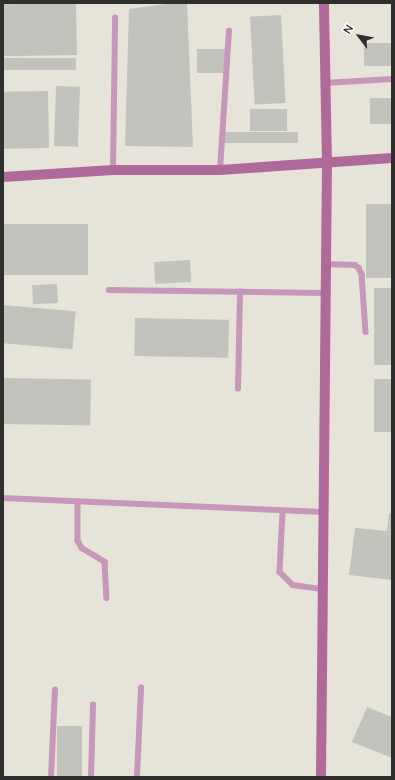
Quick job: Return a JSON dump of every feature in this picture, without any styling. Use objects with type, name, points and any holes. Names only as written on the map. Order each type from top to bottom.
[{"type":"street","points":[[321,777],[324,293],[327,163],[324,3]]},
{"type":"street","points":[[3,177],[113,170],[220,170],[392,158]]},
{"type":"lane","points":[[113,170],[115,18]]},
{"type":"lane","points":[[220,170],[229,31]]},
{"type":"lane","points":[[325,83],[392,79]]},
{"type":"lane","points":[[325,264],[355,265],[359,268],[362,274],[366,332]]},
{"type":"lane","points":[[109,290],[324,293]]},
{"type":"lane","points":[[238,388],[240,292]]},
{"type":"lane","points":[[3,498],[283,512],[322,512]]},
{"type":"lane","points":[[78,502],[78,541],[82,548],[105,562],[107,598]]},
{"type":"lane","points":[[283,512],[280,572],[293,585],[322,589]]},
{"type":"lane","points":[[137,777],[141,688]]},
{"type":"lane","points":[[51,777],[55,690]]},
{"type":"lane","points":[[91,777],[93,705]]},
{"type":"shaded area","points":[[3,3],[392,3],[392,777],[3,777]]},
{"type":"building","points":[[76,3],[77,55],[4,56],[3,4]]},
{"type":"building","points":[[173,3],[187,3],[193,147],[125,146],[129,9]]},
{"type":"building","points":[[281,15],[286,103],[255,105],[250,17]]},
{"type":"building","points":[[364,43],[392,43],[392,66],[364,66]]},
{"type":"building","points":[[197,49],[225,49],[225,73],[197,73]]},
{"type":"building","points":[[3,58],[76,58],[76,70],[3,70]]},
{"type":"building","points":[[56,86],[80,87],[78,147],[54,146]]},
{"type":"building","points":[[48,91],[49,148],[4,149],[3,92]]},
{"type":"building","points":[[370,98],[392,98],[392,124],[370,124]]},
{"type":"building","points":[[250,109],[287,109],[287,131],[250,131]]},
{"type":"building","points":[[223,132],[298,132],[298,143],[223,143]]},
{"type":"building","points":[[366,204],[392,204],[392,278],[366,278]]},
{"type":"building","points":[[3,224],[88,224],[88,275],[3,275]]},
{"type":"building","points":[[190,260],[191,282],[155,284],[154,262]]},
{"type":"building","points":[[57,284],[58,303],[33,304],[32,285]]},
{"type":"building","points":[[374,288],[392,288],[392,365],[374,365]]},
{"type":"building","points":[[3,305],[76,311],[72,349],[3,343]]},
{"type":"building","points":[[135,318],[229,320],[228,358],[134,356]]},
{"type":"building","points":[[3,378],[91,380],[90,426],[3,424]]},
{"type":"building","points":[[374,379],[392,379],[392,432],[374,432]]},
{"type":"building","points":[[389,513],[392,514],[392,580],[349,575],[355,528],[387,531]]},
{"type":"building","points":[[367,707],[392,717],[392,758],[352,742]]},
{"type":"building","points":[[57,726],[82,726],[82,777],[57,777]]}]
